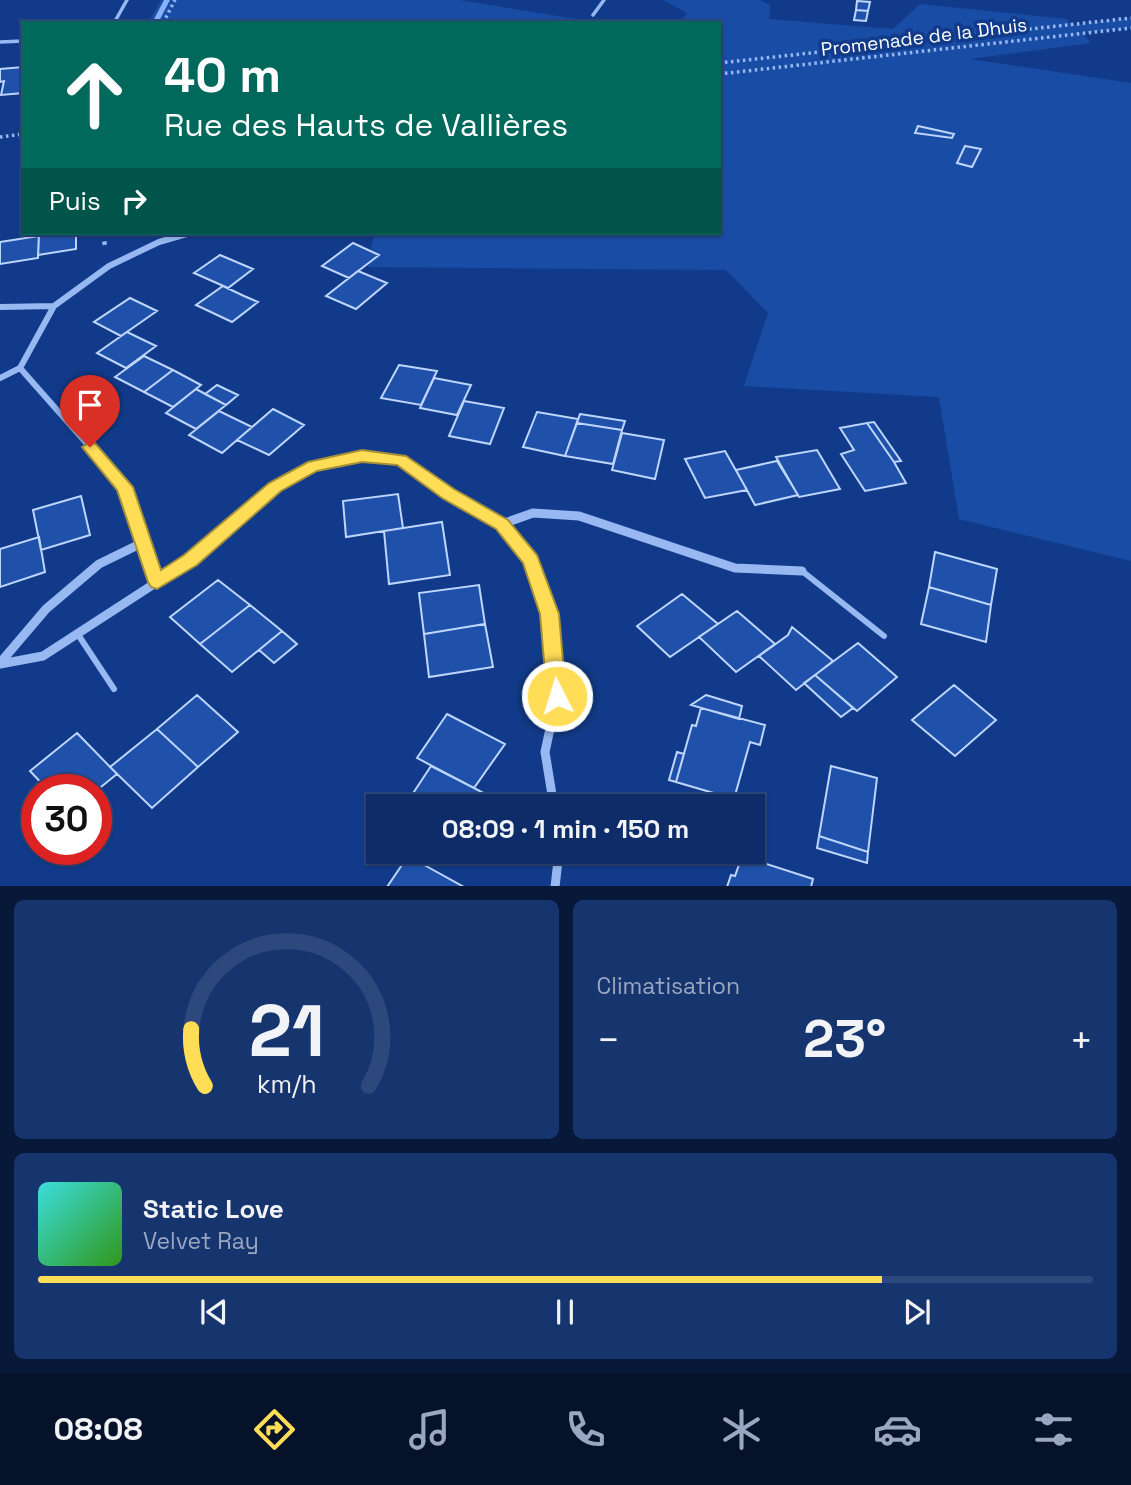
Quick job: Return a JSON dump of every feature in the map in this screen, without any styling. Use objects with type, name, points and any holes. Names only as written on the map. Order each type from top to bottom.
[{"type":"street","points":[[0,378],[20,368],[54,306],[109,266],[159,242],[183,235]]},
{"type":"street","points":[[0,307],[54,306]]},
{"type":"street","points":[[20,368],[125,487],[157,582]]},
{"type":"street","points":[[0,664],[43,656],[191,560],[275,487],[313,466],[362,456],[401,460],[448,494],[502,524],[531,560],[550,614],[557,696],[545,752],[552,794]]},
{"type":"street","points":[[502,524],[533,513],[579,516],[735,568],[802,571]]},
{"type":"street","points":[[0,664],[46,609],[99,564],[142,543]]},
{"type":"street","points":[[555,886],[557,864]]},
{"type":"lane","points":[[115,21],[127,0]]},
{"type":"lane","points":[[593,15],[604,0]]},
{"type":"lane","points":[[0,41],[21,41]]},
{"type":"lane","points":[[802,571],[884,636]]},
{"type":"lane","points":[[77,633],[114,689]]},
{"type":"path","points":[[164,21],[175,0]]},
{"type":"path","name":"Promenade de la Dhuis","points":[[721,64],[1131,18]]},
{"type":"path","name":"Promenade de la Dhuis","points":[[721,74],[1131,28]]},
{"type":"path","points":[[0,137],[21,134]]},
{"type":"shaded area","points":[[161,0],[459,0],[589,21],[149,21]]},
{"type":"shaded area","points":[[663,0],[760,0],[770,5],[769,19],[893,29],[920,4],[1066,19],[1073,25],[1131,18],[1131,28],[1082,33],[1091,43],[970,59],[1131,83],[1131,561],[959,519],[939,397],[744,386],[768,313],[726,270],[368,267],[374,235],[721,235],[721,21],[681,21],[687,13]]},
{"type":"building","points":[[857,1],[870,2],[868,11],[856,10]]},
{"type":"building","points":[[856,10],[868,11],[866,21],[854,20]]},
{"type":"building","points":[[21,67],[21,93],[1,95],[4,81],[0,82],[0,69]]},
{"type":"building","points":[[918,126],[954,134],[952,138],[915,133]]},
{"type":"building","points":[[965,146],[981,149],[972,167],[957,163]]},
{"type":"building","points":[[39,235],[76,235],[76,249],[38,255]]},
{"type":"building","points":[[39,236],[38,258],[0,264],[0,242]]},
{"type":"building","points":[[353,243],[379,255],[349,278],[322,266]]},
{"type":"building","points":[[220,255],[253,269],[228,288],[194,273]]},
{"type":"building","points":[[358,271],[387,283],[356,309],[326,296]]},
{"type":"building","points":[[223,286],[258,302],[232,322],[196,305]]},
{"type":"building","points":[[130,298],[157,311],[121,336],[94,322]]},
{"type":"building","points":[[127,332],[156,346],[126,368],[97,353]]},
{"type":"building","points":[[144,356],[173,370],[144,392],[115,377]]},
{"type":"building","points":[[399,365],[437,371],[421,405],[381,398]]},
{"type":"building","points":[[173,370],[201,385],[173,407],[144,392]]},
{"type":"building","points":[[434,378],[471,385],[457,415],[420,408]]},
{"type":"building","points":[[217,385],[238,395],[226,405],[205,394]]},
{"type":"building","points":[[196,389],[226,405],[196,429],[166,413]]},
{"type":"building","points":[[464,401],[504,408],[490,444],[449,436]]},
{"type":"building","points":[[273,409],[304,425],[269,455],[237,440]]},
{"type":"building","points":[[219,411],[252,427],[222,453],[189,435]]},
{"type":"building","points":[[537,412],[578,419],[565,456],[523,447]]},
{"type":"building","points":[[580,414],[625,421],[622,430],[577,423]]},
{"type":"building","points":[[874,422],[901,461],[894,462],[867,423]]},
{"type":"building","points":[[577,423],[622,430],[613,464],[565,456]]},
{"type":"building","points":[[867,423],[906,483],[865,491],[841,454],[854,450],[840,428]]},
{"type":"building","points":[[622,433],[664,440],[655,479],[612,470]]},
{"type":"building","points":[[817,450],[840,489],[799,497],[776,457]]},
{"type":"building","points":[[725,451],[747,490],[705,498],[685,459]]},
{"type":"building","points":[[777,461],[798,495],[755,505],[736,470]]},
{"type":"building","points":[[398,494],[403,528],[346,537],[343,501]]},
{"type":"building","points":[[81,496],[90,535],[41,550],[33,510]]},
{"type":"building","points":[[442,522],[450,575],[389,584],[384,531]]},
{"type":"building","points":[[39,537],[45,572],[0,587],[0,549]]},
{"type":"building","points":[[935,552],[997,569],[991,605],[929,587]]},
{"type":"building","points":[[218,580],[250,605],[200,644],[170,617]]},
{"type":"building","points":[[479,585],[485,624],[424,634],[419,593]]},
{"type":"building","points":[[929,587],[991,605],[986,642],[921,624]]},
{"type":"building","points":[[682,594],[718,624],[670,657],[637,626]]},
{"type":"building","points":[[250,605],[282,631],[232,672],[200,644]]},
{"type":"building","points":[[737,611],[775,644],[736,672],[699,637]]},
{"type":"building","points":[[485,624],[493,667],[429,677],[424,634]]},
{"type":"building","points":[[792,627],[833,661],[796,690],[759,656],[788,635]]},
{"type":"building","points":[[282,631],[297,644],[274,663],[259,650]]},
{"type":"building","points":[[858,643],[897,677],[857,711],[815,675]]},
{"type":"building","points":[[815,675],[853,708],[841,717],[804,683]]},
{"type":"building","points":[[954,685],[996,720],[955,756],[912,720]]},
{"type":"building","points":[[197,695],[238,732],[198,767],[157,729]]},
{"type":"building","points":[[706,695],[742,706],[739,719],[691,705]]},
{"type":"building","points":[[701,708],[765,725],[760,745],[750,742],[735,794],[717,794],[676,782],[692,725],[696,726]]},
{"type":"building","points":[[447,714],[505,744],[474,788],[417,758]]},
{"type":"building","points":[[157,729],[198,767],[152,808],[110,767]]},
{"type":"building","points":[[77,733],[117,774],[112,778],[112,774],[33,774],[30,771]]},
{"type":"building","points":[[677,752],[684,754],[676,782],[669,780]]},
{"type":"building","points":[[431,766],[485,794],[413,794]]},
{"type":"building","points":[[831,766],[877,778],[868,852],[819,836]]},
{"type":"building","points":[[819,836],[868,852],[867,863],[817,848]]},
{"type":"building","points":[[765,863],[813,879],[811,886],[727,886],[731,875],[735,876],[739,864]]},
{"type":"building","points":[[403,864],[422,864],[462,886],[388,886]]},
{"type":"waterway","points":[[156,21],[167,0]]},
{"type":"route","points":[[90,447],[125,487],[135,525],[157,582],[191,560],[275,487],[313,466],[362,456],[401,460],[448,494],[502,524],[531,560],[550,614],[557,696]]}]
